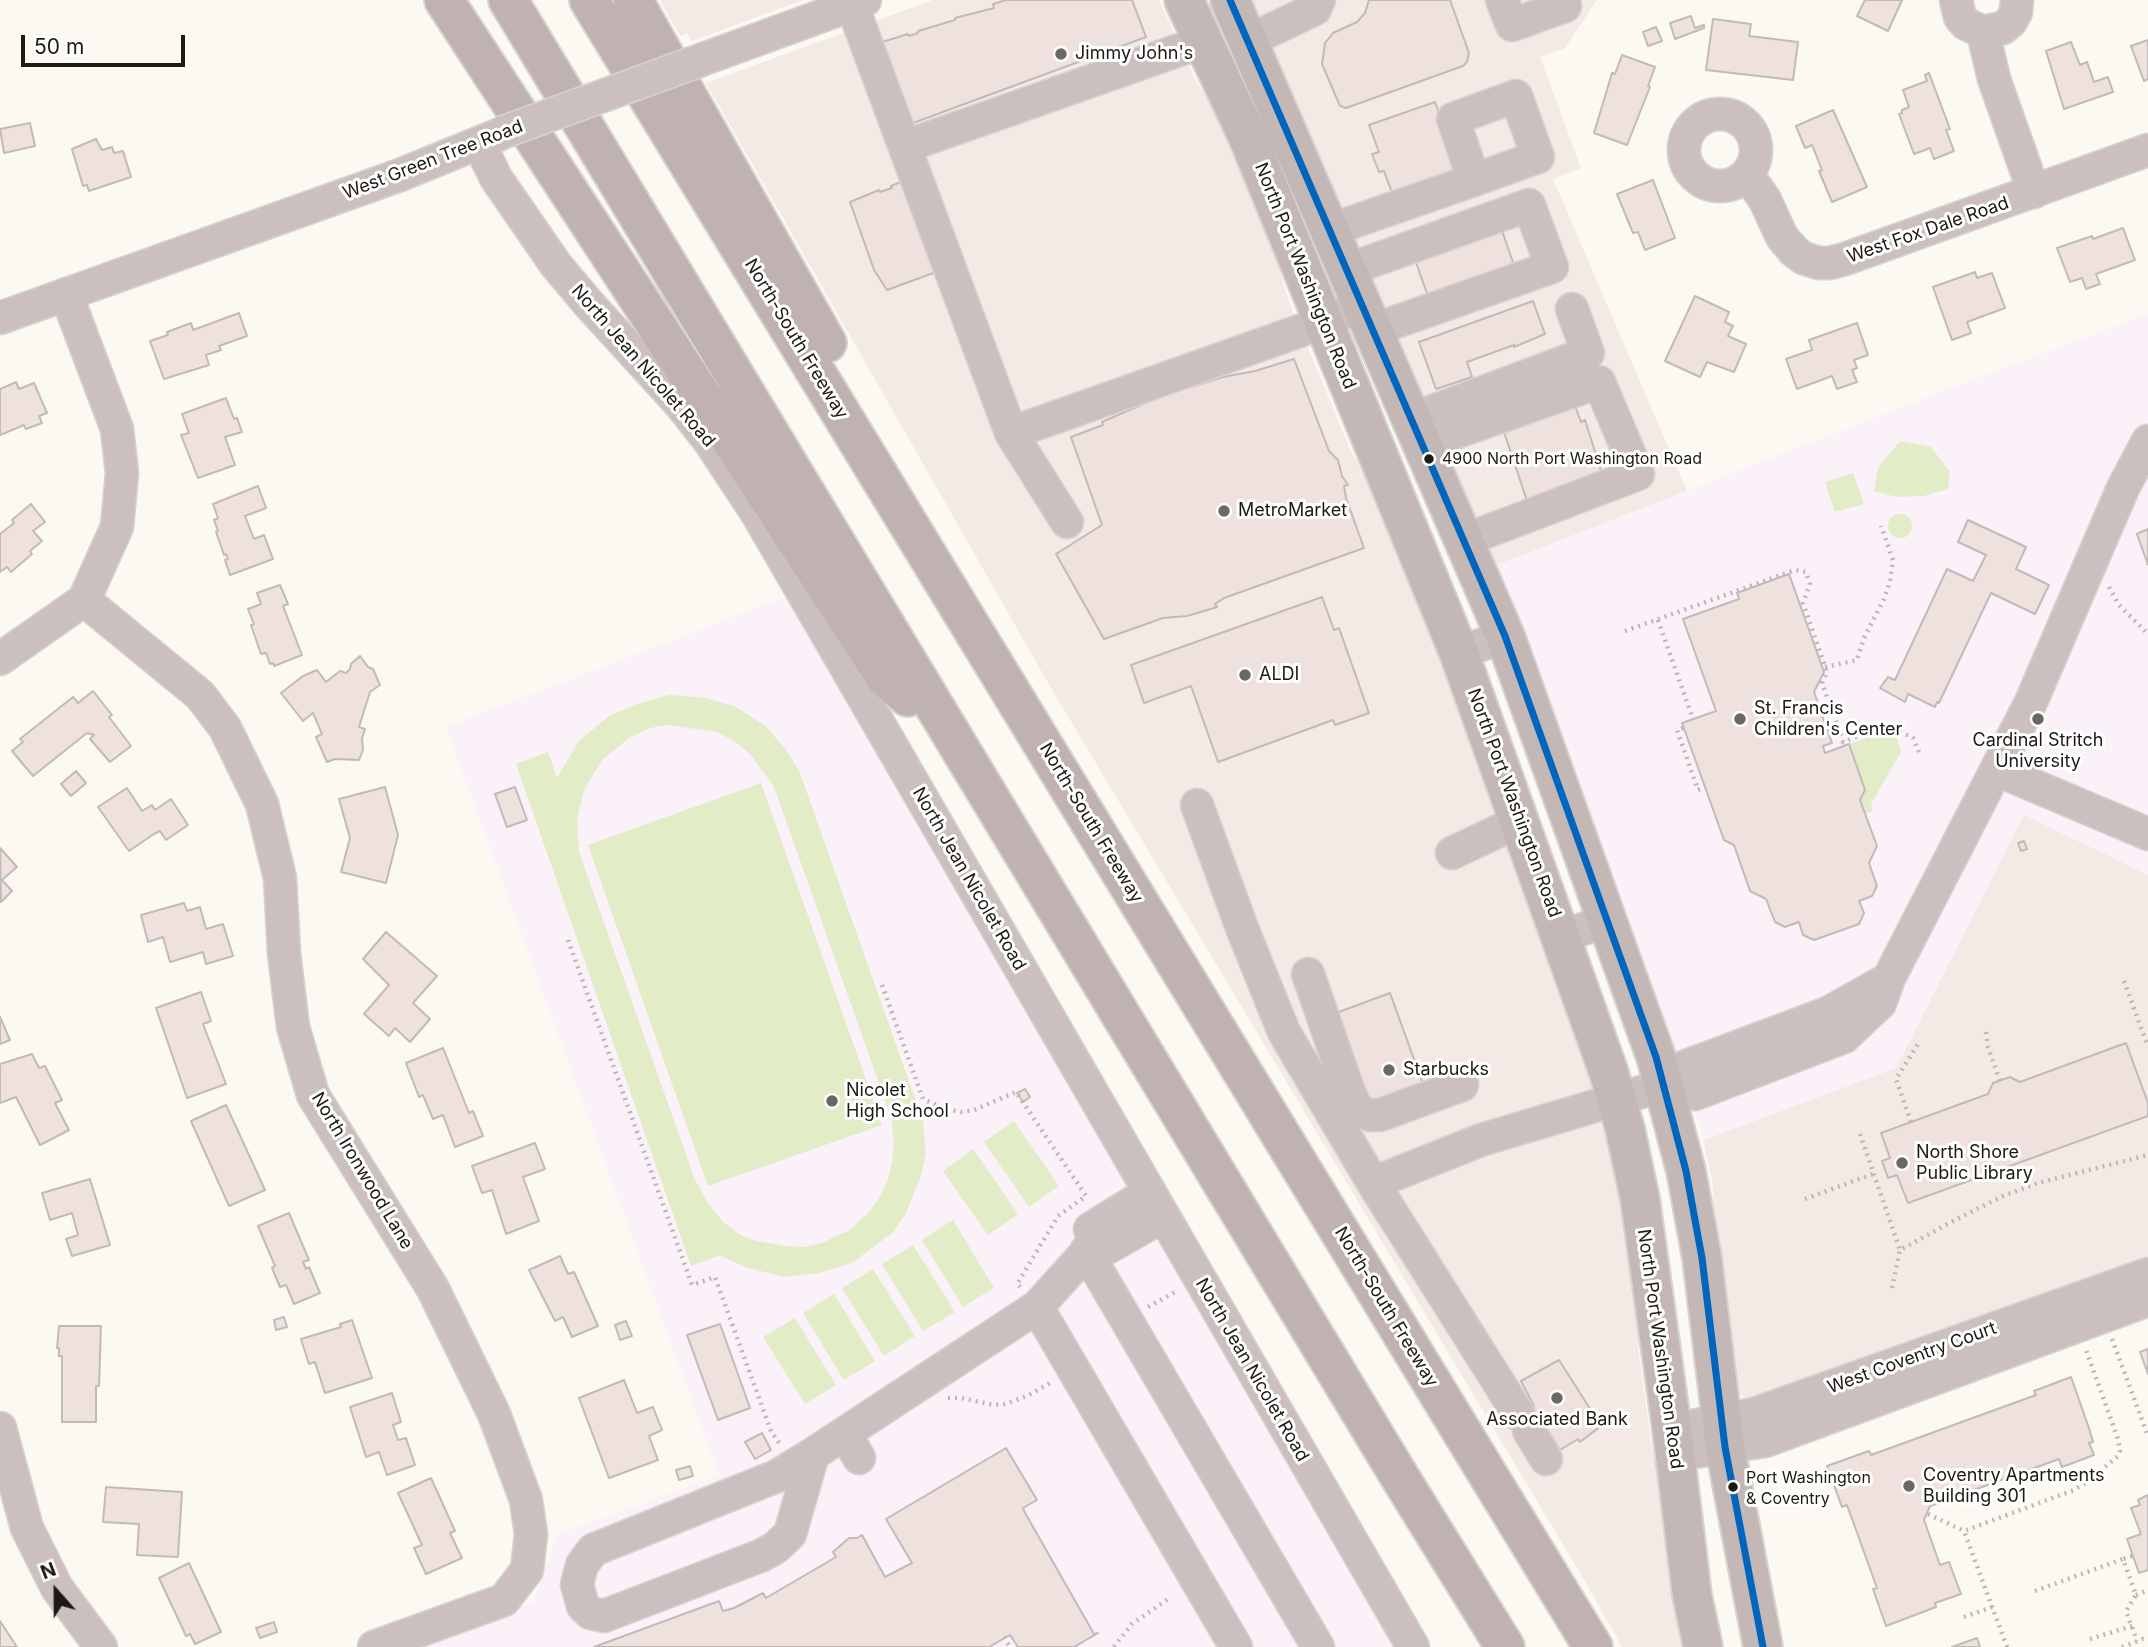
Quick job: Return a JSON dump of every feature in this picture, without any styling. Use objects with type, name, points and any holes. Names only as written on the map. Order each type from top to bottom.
[{"type":"highway","points":[[444,0],[886,678],[950,734]]},
{"type":"highway","points":[[508,0],[1504,1647]]},
{"type":"highway","name":"North-South Freeway","points":[[589,0],[1593,1647]]},
{"type":"highway","points":[[633,0],[914,495],[957,604]]},
{"type":"main road","name":"North Port Washington Road","points":[[1184,0],[1248,137],[1459,653],[1617,1099],[1640,1199],[1692,1595],[1703,1647]]},
{"type":"main road","points":[[1230,0],[1505,636],[1665,1085],[1686,1171],[1702,1258],[1724,1433],[1763,1647]]},
{"type":"street","points":[[1248,41],[1315,9],[1319,0]]},
{"type":"street","points":[[1502,0],[1512,25],[1565,6],[1563,0]]},
{"type":"street","points":[[1956,0],[1960,17],[1966,24],[1983,32],[1993,32],[2011,21],[2016,12],[2017,0]]},
{"type":"street","points":[[859,3],[906,146],[1011,433],[1067,522]]},
{"type":"street","name":"West Green Tree Road","points":[[0,318],[400,175],[490,138],[859,3]]},
{"type":"street","points":[[1983,32],[1994,79],[2034,192]]},
{"type":"street","points":[[906,146],[1202,42]]},
{"type":"street","name":"North Jean Nicolet Road","points":[[490,138],[496,178],[556,265],[681,405],[744,493],[1413,1647]]},
{"type":"street","name":"West Fox Dale Road","points":[[1747,174],[1765,200],[1782,237],[1803,258],[1819,263],[1844,260],[2148,150]]},
{"type":"street","points":[[1330,230],[1474,180]]},
{"type":"street","points":[[1011,433],[1325,322],[1368,318],[1552,267],[1529,205],[1347,270]]},
{"type":"street","points":[[0,659],[84,600],[117,527],[122,473],[117,429],[66,294]]},
{"type":"street","points":[[1418,432],[1588,353],[1572,309]]},
{"type":"street","points":[[1418,432],[1599,382],[1638,474],[1465,540]]},
{"type":"street","points":[[1373,1184],[1481,1140],[1665,1085],[1695,1094],[1844,1037],[1880,1003],[1889,978],[2031,702],[2123,488],[2148,441]]},
{"type":"street","name":"North Ironwood Lane","points":[[84,600],[200,695],[225,728],[236,750],[262,804],[280,878],[284,953],[293,1027],[313,1095],[433,1289],[494,1414],[526,1500],[531,1534],[527,1570],[504,1600],[374,1647]]},
{"type":"street","points":[[1459,653],[1505,636]]},
{"type":"street","points":[[1997,770],[2148,834]]},
{"type":"street","points":[[1197,804],[1242,928],[1284,1032],[1373,1184],[1546,1459]]},
{"type":"street","points":[[1452,853],[1520,821]]},
{"type":"street","points":[[1561,937],[1608,919]]},
{"type":"street","points":[[1308,974],[1354,1105],[1360,1111],[1380,1115],[1462,1085]]},
{"type":"street","points":[[803,1460],[790,1534],[775,1548],[604,1616],[590,1613],[583,1606],[577,1585],[582,1565],[593,1550],[777,1476],[803,1460],[852,1446],[1037,1307],[1090,1248],[1107,1248],[1157,1204]]},
{"type":"street","points":[[1090,1248],[1126,1320],[1318,1647]]},
{"type":"street","name":"West Coventry Court","points":[[1724,1433],[1754,1414],[2148,1274]]},
{"type":"street","name":"West Coventry Court","points":[[1673,1442],[1724,1433],[1765,1441],[2148,1300]]},
{"type":"street","points":[[1037,1307],[1236,1647]]},
{"type":"street","points":[[0,1428],[27,1528],[57,1588],[101,1647]]},
{"type":"path","points":[[1825,667],[1857,660],[1864,638],[1884,599],[1893,560],[1881,526]]},
{"type":"path","points":[[2095,553],[2119,605],[2148,634]]},
{"type":"path","points":[[1625,631],[1795,570],[1807,572],[1810,584],[1803,603],[1827,672],[1822,683],[1843,742],[1887,725],[1913,738],[1919,752]]},
{"type":"path","points":[[1658,620],[1693,719]]},
{"type":"path","points":[[1683,728],[1677,730],[1698,790],[1705,788]]},
{"type":"path","points":[[568,940],[692,1285],[715,1277],[771,1431],[803,1460]]},
{"type":"path","points":[[2124,981],[2148,1047]]},
{"type":"path","points":[[882,985],[923,1099],[945,1109],[962,1112],[974,1110],[1016,1092],[1086,1196],[1058,1216],[1017,1284],[1037,1307]]},
{"type":"path","points":[[1986,1032],[1988,1047],[2000,1081]]},
{"type":"path","points":[[1911,1122],[1896,1079],[1920,1041]]},
{"type":"path","points":[[1860,1134],[1900,1250],[1892,1287]]},
{"type":"path","points":[[1900,1250],[1967,1214],[2038,1183],[2148,1155]]},
{"type":"path","points":[[1805,1199],[1874,1174]]},
{"type":"path","points":[[1126,1320],[1188,1285],[1203,1284]]},
{"type":"path","points":[[2110,1338],[2148,1436]]},
{"type":"path","points":[[1964,1531],[2074,1490],[2118,1455],[2118,1439],[2085,1346]]},
{"type":"path","points":[[1928,1514],[1964,1531],[2007,1647]]},
{"type":"path","points":[[2035,1591],[2133,1556]]},
{"type":"path","points":[[2123,1559],[2136,1595]]},
{"type":"path","points":[[2137,1641],[2126,1611],[2136,1595],[2148,1590]]},
{"type":"path","points":[[1114,1647],[1132,1624],[1168,1599]]},
{"type":"path","points":[[1964,1617],[1992,1607]]},
{"type":"path","points":[[2090,1639],[2132,1626]]},
{"type":"path","points":[[1004,1637],[1010,1647]]},
{"type":"path","points":[[2122,1647],[2148,1640]]},
{"type":"shaded area","points":[[660,0],[803,0],[692,41],[687,33],[680,36]]},
{"type":"shaded area","points":[[933,0],[1159,0],[1195,79],[1233,141],[1257,200],[1290,304],[1352,454],[1377,488],[1402,547],[1610,1124],[1641,1324],[1638,1348],[1652,1449],[1662,1489],[1687,1647],[1622,1647],[1047,681],[706,83]]},
{"type":"shaded area","points":[[1245,0],[1597,0],[1565,48],[1540,57],[1581,168],[1553,179],[1687,491],[1492,567]]},
{"type":"shaded area","points":[[2148,314],[2148,875],[2024,815],[1896,1068],[1703,1140],[1492,567]]},
{"type":"shaded area","name":"Nicolet High School","points":[[788,596],[1398,1647],[416,1647],[534,1602],[557,1535],[719,1475],[446,727]]},
{"type":"shaded area","points":[[2024,814],[2148,875],[2148,1260],[1750,1399],[1741,1395],[1738,1393],[1713,1241],[1713,1184],[1703,1140],[1896,1068]]},
{"type":"green space","points":[[1900,441],[1931,447],[1950,472],[1948,489],[1924,496],[1896,497],[1874,491],[1878,468]]},
{"type":"green space","points":[[1853,473],[1864,504],[1835,512],[1825,482]]},
{"type":"green space","points":[[1900,514],[1909,517],[1912,526],[1909,535],[1900,538],[1891,535],[1888,526],[1891,517]]},
{"type":"green space","points":[[669,695],[707,698],[736,707],[765,726],[785,748],[800,773],[923,1121],[926,1152],[921,1176],[905,1215],[892,1233],[852,1263],[818,1273],[784,1277],[745,1267],[720,1255],[691,1266],[516,764],[548,752],[557,778],[578,742],[609,716],[634,705]],"holes":[[[667,725],[718,732],[751,755],[774,787],[891,1117],[894,1142],[892,1163],[881,1195],[870,1211],[850,1230],[822,1243],[804,1247],[757,1241],[742,1236],[723,1222],[708,1203],[695,1180],[579,852],[577,818],[585,788],[602,760],[629,738],[650,728]]]},
{"type":"green space","points":[[1880,733],[1896,736],[1901,752],[1871,804],[1873,811],[1865,814],[1860,800],[1865,789],[1849,744]]},
{"type":"green space","points":[[761,783],[882,1125],[708,1186],[588,845]]},
{"type":"green space","points":[[1014,1121],[1059,1186],[1029,1207],[984,1142]]},
{"type":"green space","points":[[973,1149],[1018,1214],[988,1235],[943,1171]]},
{"type":"green space","points":[[953,1220],[994,1288],[963,1307],[922,1240]]},
{"type":"green space","points":[[913,1245],[955,1312],[923,1331],[882,1264]]},
{"type":"green space","points":[[873,1269],[915,1336],[884,1356],[842,1288]]},
{"type":"green space","points":[[834,1294],[875,1361],[844,1380],[803,1313]]},
{"type":"green space","points":[[795,1318],[836,1385],[805,1404],[763,1337]]},
{"type":"building","points":[[1006,0],[1132,0],[1146,37],[913,123],[912,120],[908,122],[896,91],[900,89],[898,83],[896,84],[879,43],[994,8],[993,4]]},
{"type":"building","points":[[1369,0],[1450,0],[1469,53],[1467,62],[1463,66],[1346,108],[1340,106],[1322,64],[1325,43],[1333,33],[1357,22],[1365,13]]},
{"type":"building","points":[[1865,0],[1902,0],[1888,31],[1857,16]]},
{"type":"building","points":[[1691,16],[1695,28],[1704,25],[1704,28],[1675,39],[1670,23]]},
{"type":"building","points":[[1713,19],[1751,24],[1749,36],[1798,42],[1793,80],[1706,70]]},
{"type":"building","points":[[1656,27],[1662,41],[1648,46],[1643,32]]},
{"type":"building","points":[[2148,40],[2148,79],[2144,81],[2131,46]]},
{"type":"building","points":[[2071,42],[2080,65],[2087,62],[2094,82],[2108,77],[2113,92],[2064,109],[2046,51]]},
{"type":"building","points":[[1622,55],[1655,67],[1627,145],[1594,133],[1612,73],[1615,74]]},
{"type":"building","points":[[1929,73],[1950,129],[1946,130],[1954,151],[1934,159],[1930,148],[1914,154],[1899,114],[1909,107],[1903,90],[1927,81],[1925,75]]},
{"type":"building","points":[[1435,102],[1461,173],[1394,198],[1384,171],[1379,172],[1372,154],[1379,152],[1369,125]]},
{"type":"building","points":[[1833,110],[1867,187],[1832,202],[1812,145],[1805,148],[1796,126]]},
{"type":"building","points":[[30,123],[35,146],[4,153],[0,129]]},
{"type":"building","points":[[96,139],[102,150],[112,147],[114,153],[123,151],[131,177],[89,191],[87,185],[83,186],[72,149]]},
{"type":"building","points":[[1653,180],[1675,238],[1645,250],[1638,232],[1633,233],[1617,194]]},
{"type":"building","points":[[903,181],[909,204],[911,203],[936,272],[887,290],[874,270],[850,202],[879,190],[880,192],[892,188],[891,186]]},
{"type":"building","points":[[1499,222],[1516,271],[1430,302],[1413,254]]},
{"type":"building","points":[[2123,228],[2135,260],[2096,274],[2100,284],[2086,289],[2082,278],[2070,282],[2057,248]]},
{"type":"building","points":[[1975,272],[1977,278],[1992,273],[2005,308],[1967,322],[1971,333],[1952,340],[1933,287]]},
{"type":"building","points":[[1695,296],[1729,312],[1725,322],[1733,326],[1728,336],[1746,344],[1734,372],[1707,362],[1700,377],[1665,361]]},
{"type":"building","points":[[1533,301],[1545,334],[1467,362],[1472,377],[1436,389],[1419,342]]},
{"type":"building","points":[[239,313],[247,336],[219,346],[221,350],[206,355],[209,365],[164,379],[150,341],[191,323],[193,330]]},
{"type":"building","points":[[1857,323],[1868,355],[1854,360],[1857,368],[1852,370],[1857,382],[1837,389],[1832,376],[1797,389],[1786,359],[1812,350],[1809,340]]},
{"type":"building","name":"MetroMarket","points":[[1294,359],[1329,451],[1338,460],[1342,476],[1348,485],[1344,486],[1346,498],[1364,548],[1224,598],[1215,604],[1217,607],[1187,616],[1163,618],[1104,639],[1056,554],[1102,525],[1071,437],[1103,425],[1102,422],[1161,396]]},
{"type":"building","points":[[16,382],[19,389],[34,383],[47,413],[39,416],[42,423],[26,429],[24,425],[0,435],[0,389]]},
{"type":"building","points":[[226,398],[242,432],[225,437],[235,465],[198,478],[181,435],[189,433],[182,414]]},
{"type":"building","points":[[1575,406],[1581,422],[1585,420],[1603,477],[1528,504],[1503,429]]},
{"type":"building","points":[[258,486],[266,508],[245,516],[254,539],[264,535],[273,559],[230,575],[225,560],[228,559],[216,532],[218,531],[214,520],[218,518],[213,504]]},
{"type":"building","points":[[31,504],[45,522],[33,531],[42,541],[30,551],[32,554],[11,572],[7,567],[0,572],[0,534]]},
{"type":"building","points":[[1968,520],[2026,547],[2016,569],[2049,585],[2035,614],[1991,593],[1939,703],[1937,702],[1935,707],[1908,694],[1905,702],[1880,688],[1888,677],[1895,680],[1947,569],[1973,581],[1986,555],[1958,542]]},
{"type":"building","points":[[2148,529],[2148,565],[2137,534]]},
{"type":"building","points":[[1789,574],[1824,672],[1814,692],[1832,743],[1823,746],[1825,753],[1849,744],[1865,790],[1860,800],[1877,846],[1869,863],[1877,886],[1872,896],[1859,901],[1864,913],[1859,924],[1814,940],[1803,935],[1799,922],[1785,927],[1775,922],[1766,899],[1750,891],[1734,845],[1724,840],[1682,723],[1716,711],[1683,619],[1739,599],[1737,593]]},
{"type":"building","points":[[280,585],[288,604],[283,606],[302,655],[274,666],[273,663],[270,664],[266,653],[261,654],[248,609],[261,604],[257,593]]},
{"type":"building","name":"ALDI","points":[[1322,597],[1334,630],[1339,628],[1369,713],[1335,725],[1333,720],[1218,762],[1191,686],[1144,703],[1131,665]]},
{"type":"building","points":[[360,656],[368,667],[373,669],[380,685],[370,692],[359,727],[365,729],[363,750],[359,760],[335,759],[327,762],[316,737],[322,734],[313,713],[303,721],[281,693],[303,676],[317,670],[326,682],[340,671],[346,673]]},
{"type":"building","points":[[93,691],[131,746],[110,762],[90,739],[94,735],[87,733],[33,776],[12,751],[23,742],[20,739],[73,697],[78,703]]},
{"type":"building","points":[[76,771],[86,783],[71,796],[61,784]]},
{"type":"building","points":[[385,787],[398,835],[386,883],[341,872],[350,838],[339,799]]},
{"type":"building","points":[[515,787],[527,820],[507,827],[495,794]]},
{"type":"building","points":[[127,788],[142,811],[152,805],[155,810],[171,799],[188,825],[166,840],[160,831],[129,851],[98,807]]},
{"type":"building","points":[[2024,841],[2027,849],[2021,851],[2018,843]]},
{"type":"building","points":[[0,848],[17,867],[2,880],[12,891],[1,902]]},
{"type":"building","points":[[184,903],[187,911],[200,907],[206,929],[223,924],[233,956],[206,964],[203,952],[170,962],[163,937],[148,942],[141,915]]},
{"type":"building","points":[[386,932],[437,976],[413,1003],[430,1019],[410,1042],[395,1028],[389,1036],[364,1014],[389,985],[363,959]]},
{"type":"building","points":[[201,992],[211,1021],[203,1024],[226,1084],[187,1098],[156,1008]]},
{"type":"building","points":[[1390,993],[1423,1084],[1368,1104],[1336,1013]]},
{"type":"building","points":[[0,1017],[10,1040],[0,1044]]},
{"type":"building","points":[[2126,1043],[2148,1103],[2148,1116],[1908,1203],[1897,1175],[1888,1178],[1882,1161],[1890,1158],[1881,1133],[1988,1094],[1993,1083],[2010,1077],[2020,1082]]},
{"type":"building","points":[[443,1048],[469,1113],[473,1111],[483,1136],[455,1147],[443,1115],[433,1119],[423,1095],[419,1097],[406,1063]]},
{"type":"building","points":[[32,1054],[39,1068],[45,1066],[62,1100],[55,1103],[69,1130],[40,1145],[16,1097],[0,1103],[0,1064]]},
{"type":"building","points":[[1025,1089],[1030,1097],[1023,1102],[1017,1093]]},
{"type":"building","points":[[226,1105],[265,1190],[229,1206],[191,1121]]},
{"type":"building","points":[[535,1143],[545,1169],[523,1177],[539,1221],[506,1234],[492,1190],[482,1193],[472,1166]]},
{"type":"building","points":[[90,1179],[110,1245],[72,1256],[66,1239],[78,1235],[72,1213],[50,1220],[42,1193]]},
{"type":"building","points":[[289,1213],[309,1260],[303,1262],[306,1269],[309,1267],[320,1293],[294,1304],[286,1285],[280,1287],[272,1268],[275,1266],[258,1226]]},
{"type":"building","points":[[560,1256],[568,1274],[574,1272],[598,1326],[572,1337],[563,1317],[555,1321],[529,1270]]},
{"type":"building","points":[[284,1317],[287,1327],[276,1330],[274,1320]]},
{"type":"building","points":[[352,1320],[372,1378],[325,1393],[315,1362],[309,1364],[301,1339],[341,1327],[340,1324]]},
{"type":"building","points":[[626,1321],[632,1336],[620,1340],[615,1325]]},
{"type":"building","points":[[720,1324],[750,1408],[718,1420],[687,1335]]},
{"type":"building","points":[[59,1326],[101,1326],[96,1422],[62,1422],[62,1356],[59,1356],[57,1348]]},
{"type":"building","points":[[2148,1349],[2148,1374],[2140,1352]]},
{"type":"building","name":"Associated Bank","points":[[1559,1360],[1601,1426],[1580,1442],[1578,1439],[1560,1450],[1543,1422],[1519,1436],[1509,1421],[1534,1406],[1521,1381]]},
{"type":"building","name":"Coventry Apartments Building 301","points":[[2071,1377],[2089,1428],[2093,1442],[2089,1443],[2094,1455],[2062,1467],[2059,1459],[1930,1506],[1924,1520],[1940,1565],[1949,1562],[1961,1594],[1935,1603],[1936,1607],[1886,1626],[1873,1589],[1877,1588],[1847,1505],[1842,1507],[1827,1466],[1869,1451],[1871,1455],[2036,1395],[2034,1391]]},
{"type":"building","points":[[624,1380],[637,1413],[653,1407],[662,1430],[649,1436],[658,1460],[609,1478],[579,1398]]},
{"type":"building","points":[[392,1393],[401,1422],[393,1425],[398,1440],[406,1438],[415,1465],[387,1475],[379,1452],[366,1457],[350,1407]]},
{"type":"building","points":[[762,1433],[771,1450],[755,1459],[745,1442]]},
{"type":"building","points":[[1006,1448],[1037,1500],[1023,1508],[1024,1511],[1094,1634],[1098,1633],[1074,1647],[1018,1647],[1010,1635],[989,1647],[594,1647],[719,1601],[723,1611],[763,1593],[766,1598],[836,1557],[833,1552],[849,1538],[862,1535],[885,1577],[912,1563],[886,1519]]},
{"type":"building","points":[[690,1466],[693,1476],[679,1480],[676,1470]]},
{"type":"building","points":[[431,1478],[455,1531],[450,1533],[462,1558],[426,1574],[414,1548],[422,1545],[398,1493]]},
{"type":"building","points":[[106,1487],[182,1492],[178,1557],[137,1555],[139,1524],[103,1522]]},
{"type":"building","points":[[2148,1495],[2148,1570],[2139,1573],[2127,1539],[2141,1534],[2131,1508],[2140,1505],[2138,1500]]},
{"type":"building","points":[[189,1563],[221,1632],[195,1644],[190,1634],[186,1636],[159,1578]]},
{"type":"building","points":[[0,1621],[17,1647],[0,1647]]},
{"type":"building","points":[[274,1622],[277,1632],[260,1638],[256,1628]]},
{"type":"building","points":[[1977,1638],[1980,1647],[1952,1647]]},
{"type":"transit line","points":[[1230,0],[1505,636],[1656,1057],[1686,1171],[1702,1258],[1725,1447],[1763,1647]]},
{"type":"place","name":"Jimmy John's","points":[[1061,54]]},
{"type":"place","name":"4900 North Port Washington Road","points":[[1429,459]]},
{"type":"place","name":"MetroMarket","points":[[1224,511]]},
{"type":"place","name":"ALDI","points":[[1245,675]]},
{"type":"place","name":"St. Francis Children's Center","points":[[1740,719]]},
{"type":"place","name":"Cardinal Stritch University","points":[[2038,719]]},
{"type":"place","name":"Starbucks","points":[[1389,1070]]},
{"type":"place","name":"Nicolet High School","points":[[832,1101]]},
{"type":"place","name":"North Shore Public Library","points":[[1902,1163]]},
{"type":"place","name":"Associated Bank","points":[[1557,1398]]},
{"type":"place","name":"Coventry Apartments Building 301","points":[[1909,1486]]},
{"type":"place","name":"Port Washington & Coventry","points":[[1733,1487]]}]
